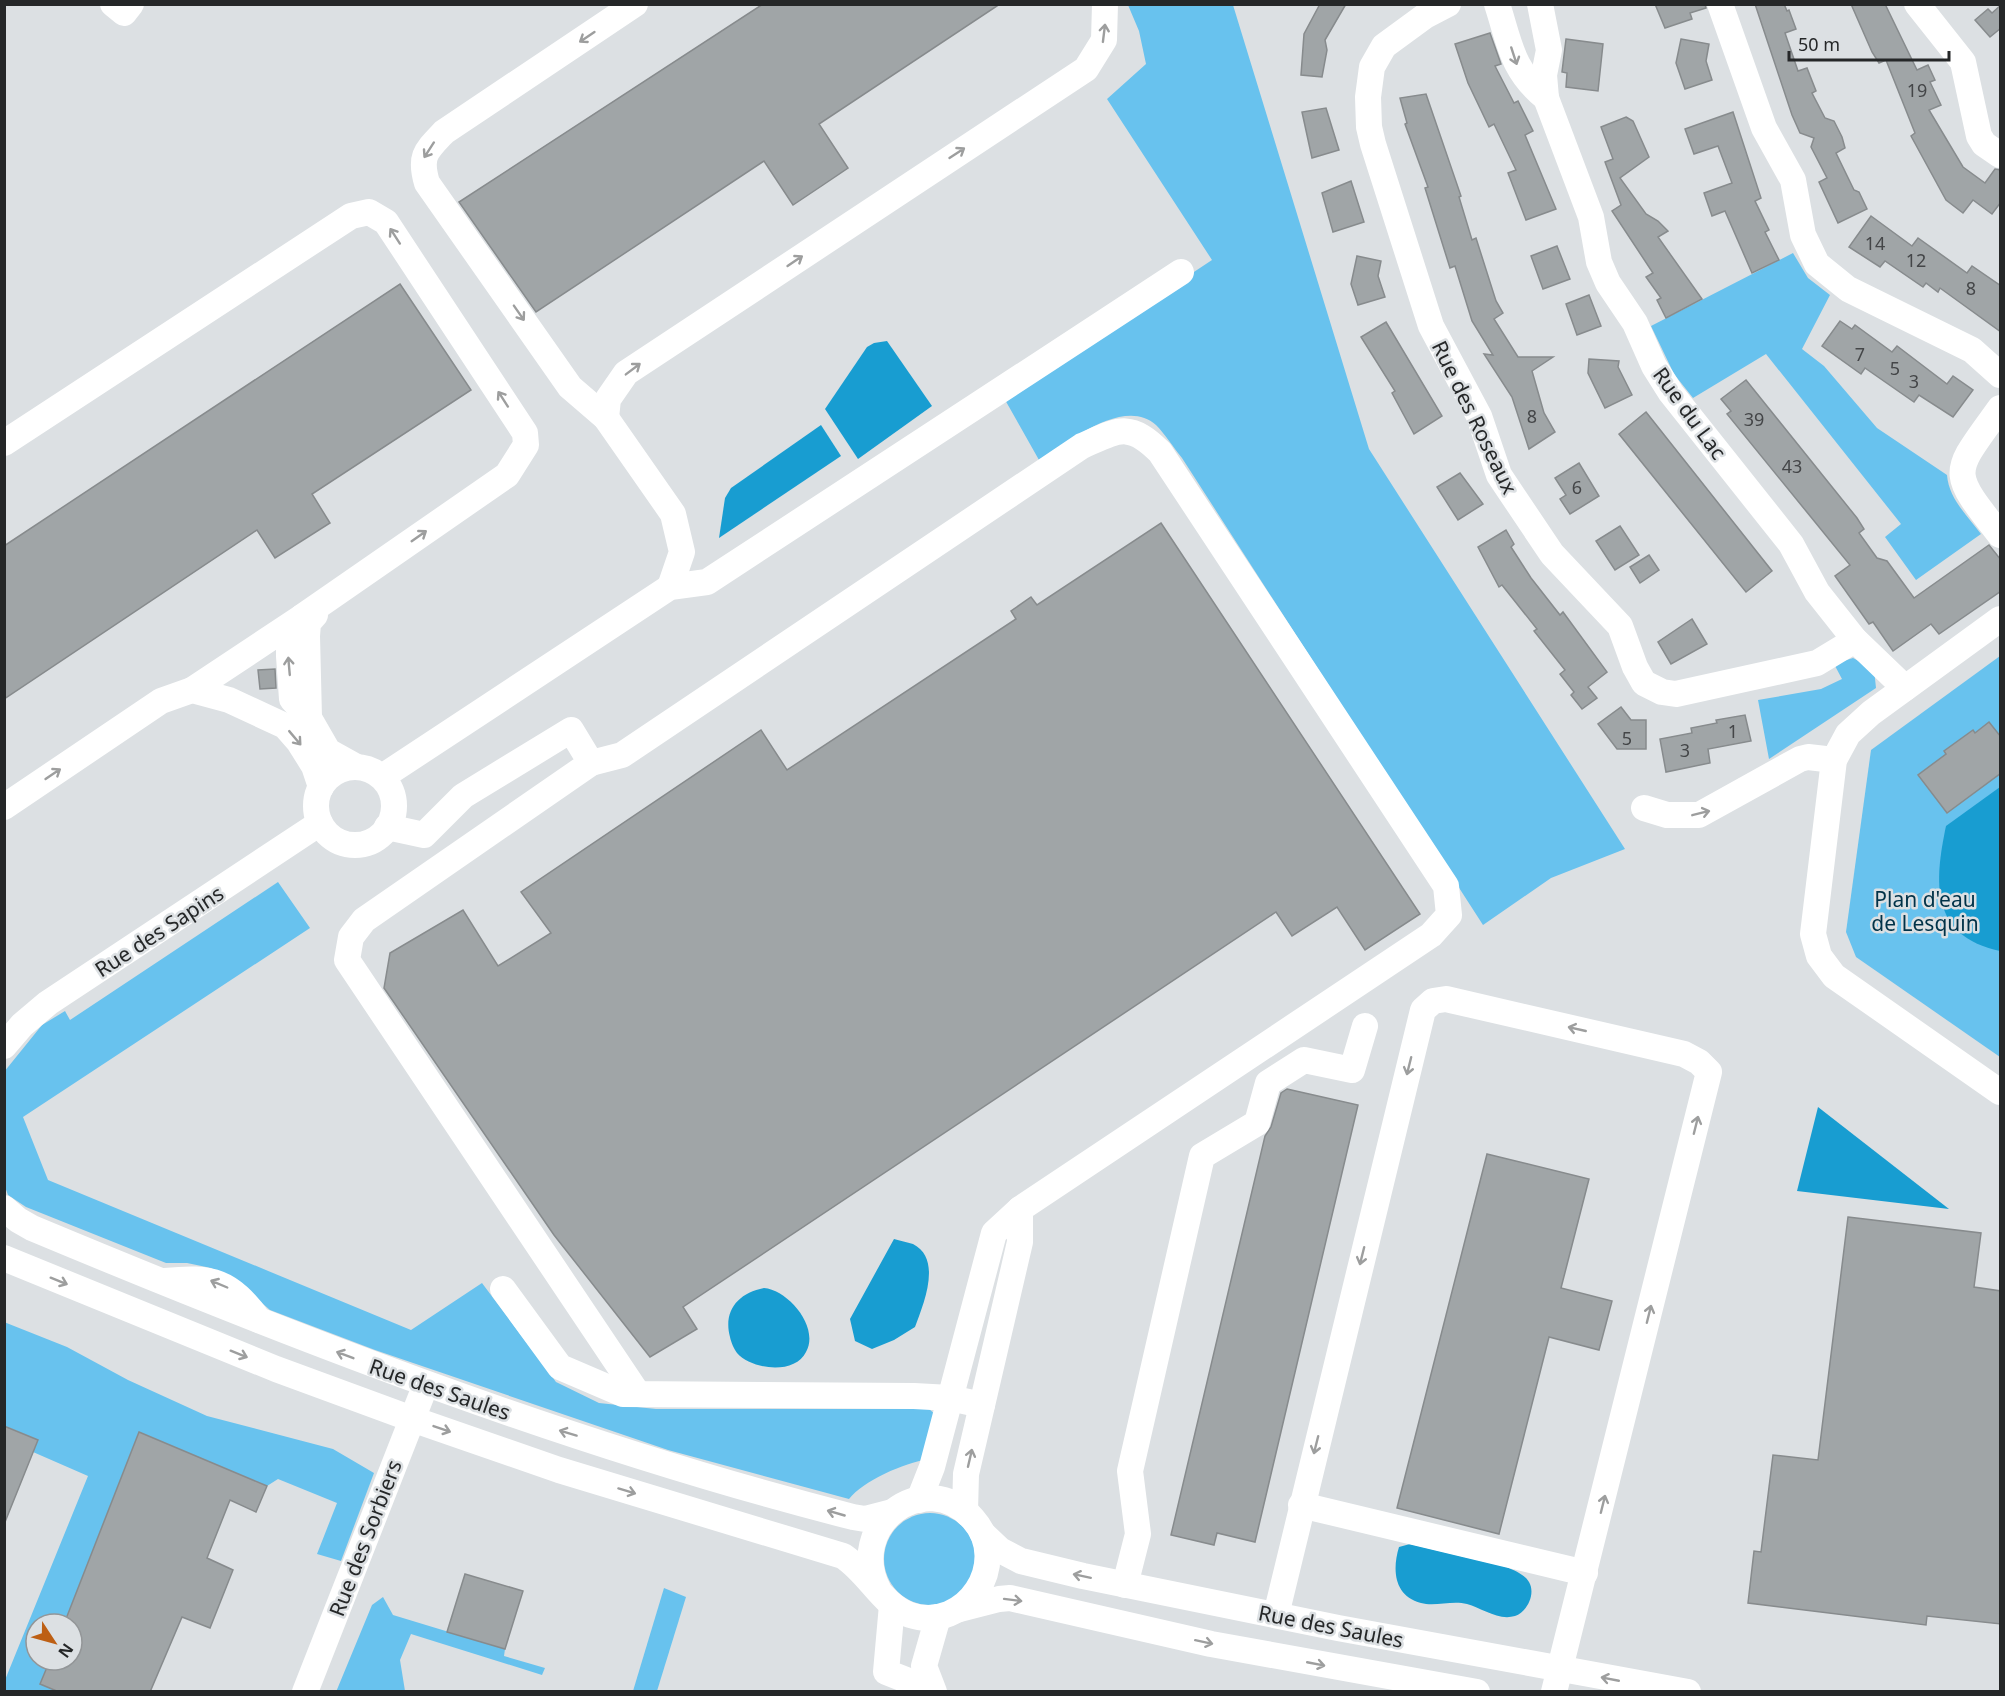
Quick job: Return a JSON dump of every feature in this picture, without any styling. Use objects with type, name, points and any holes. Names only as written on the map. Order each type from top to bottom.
[{"type":"street","points":[[113,4],[124,13],[131,4]]},
{"type":"street","points":[[635,4],[444,132],[426,151],[422,166],[427,183],[570,387],[606,418],[674,514],[682,552],[670,587]]},
{"type":"street","points":[[606,418],[608,399],[626,373],[1086,69],[1104,40],[1105,4]]},
{"type":"street","name":"Rue des Roseaux","points":[[1448,4],[1394,37],[1377,55],[1369,81],[1369,127],[1431,326],[1479,416],[1495,464],[1507,487],[1552,554],[1613,616],[1626,639],[1638,675],[1653,689],[1676,694],[1817,663],[1855,639]]},
{"type":"street","name":"Rue du Lac","points":[[1497,4],[1517,67],[1528,82],[1546,98]]},
{"type":"street","name":"Rue du Lac","points":[[1540,4],[1549,50],[1544,75],[1546,98],[1591,217],[1602,273],[1635,323],[1661,379],[1791,544],[1817,592],[1855,639],[1905,687]]},
{"type":"street","points":[[1720,4],[1764,128],[1793,180],[1803,234],[1817,264],[1848,289],[1972,350],[2001,375]]},
{"type":"street","points":[[1917,4],[1963,62],[1979,136],[1984,144],[2001,155]]},
{"type":"street","points":[[4,443],[351,216],[369,212],[386,222],[525,433],[526,445],[507,475],[192,690],[161,701],[4,807]]},
{"type":"street","points":[[382,777],[670,587],[707,582],[1181,272]]},
{"type":"street","points":[[2001,408],[1969,452],[1961,472],[1966,492],[2001,535]]},
{"type":"street","points":[[638,1394],[347,960],[351,937],[364,920],[591,763],[622,755],[1082,446],[1119,430],[1144,436],[1160,452],[1446,886],[1449,915],[1431,935],[1020,1209],[994,1233],[932,1467],[919,1500],[939,1500],[965,1511],[966,1474],[1020,1242],[1020,1209]]},
{"type":"street","points":[[309,718],[308,623],[329,598]]},
{"type":"street","points":[[302,617],[289,644],[292,699],[309,718],[328,751],[355,766],[369,769],[382,777],[390,788],[394,801],[393,815],[387,827],[372,841],[353,845],[334,838],[320,823],[316,805],[321,787],[335,772],[355,766]]},
{"type":"street","points":[[2001,619],[1857,724],[1842,743],[1834,760],[1813,934],[1819,956],[1834,976],[2001,1092]]},
{"type":"street","points":[[192,690],[229,700],[285,726],[299,742],[314,766],[321,787]]},
{"type":"street","points":[[387,827],[424,836],[463,796],[570,730],[591,763]]},
{"type":"street","points":[[1644,808],[1667,814],[1699,815],[1711,811],[1763,777],[1808,757],[1834,760]]},
{"type":"street","name":"Rue des Sapins","points":[[4,1046],[22,1025],[48,1003],[320,823]]},
{"type":"street","points":[[1276,1615],[1423,1010],[1433,1000],[1446,999],[1683,1054],[1699,1062],[1709,1072],[1557,1681]]},
{"type":"street","points":[[1125,1585],[1138,1534],[1130,1471],[1202,1156],[1257,1123],[1268,1083],[1304,1060],[1352,1070],[1365,1026]]},
{"type":"street","name":"Rue des Saules","points":[[4,1208],[32,1228],[261,1323],[552,1428],[865,1519],[892,1512],[919,1500]]},
{"type":"street","name":"Rue des Saules","points":[[4,1258],[276,1370],[412,1419],[570,1473],[843,1556],[866,1573],[886,1598],[909,1615],[948,1614],[991,1600],[1010,1598],[1211,1644],[1477,1692]]},
{"type":"street","points":[[503,1288],[560,1367],[623,1394],[950,1398],[982,1405]]},
{"type":"street","name":"Rue des Sorbiers","points":[[304,1692],[426,1384]]},
{"type":"street","points":[[1301,1505],[1587,1567]]},
{"type":"street","name":"Rue des Saules","points":[[965,1511],[983,1534],[1000,1550],[1021,1561],[1125,1585],[1276,1615],[1557,1681],[1688,1692]]},
{"type":"street","points":[[892,1512],[879,1526],[870,1553],[871,1573],[886,1598],[886,1672],[933,1691]]},
{"type":"street","points":[[933,1691],[924,1666],[948,1614],[972,1599],[986,1573],[988,1553],[983,1534]]},
{"type":"green space","points":[[1128,5],[1233,5],[1369,449],[1625,849],[1551,878],[1483,925],[1182,458],[1156,425],[1143,417],[1128,416],[1112,419],[1096,425],[1039,460],[1004,398],[1212,260],[1107,99],[1146,64],[1139,31]]},
{"type":"green space","points":[[1793,253],[1808,278],[1830,295],[1802,349],[1824,366],[1877,428],[1947,475],[1948,484],[1955,499],[1981,534],[1916,580],[1885,537],[1901,524],[1766,354],[1693,398],[1674,374],[1651,326]]},
{"type":"green space","name":"Plan d'eau de Lesquin","points":[[2000,656],[2000,1057],[1856,957],[1846,932],[1871,750]]},
{"type":"green space","points":[[1853,658],[1874,669],[1876,688],[1769,759],[1758,700],[1821,689],[1842,679],[1834,664]]},
{"type":"green space","points":[[278,882],[310,928],[23,1117],[48,1180],[411,1330],[482,1283],[556,1382],[599,1403],[656,1409],[929,1409],[936,1415],[928,1459],[908,1464],[874,1479],[849,1499],[668,1450],[375,1350],[270,1310],[235,1280],[211,1268],[187,1263],[166,1263],[26,1207],[8,1195],[4,1184],[4,1072],[42,1025],[65,1011],[70,1020]]},
{"type":"green space","points":[[4,1322],[67,1347],[128,1380],[207,1416],[333,1449],[374,1473],[341,1561],[317,1554],[337,1503],[278,1479],[267,1486],[139,1432],[69,1612],[33,1612],[88,1476],[33,1452],[38,1440],[5,1426]]},
{"type":"green space","points":[[921,1513],[939,1513],[956,1520],[969,1533],[976,1550],[976,1568],[969,1585],[956,1598],[939,1605],[921,1605],[904,1598],[891,1585],[884,1568],[884,1550],[891,1533],[904,1520]]},
{"type":"green space","points":[[664,1588],[686,1597],[657,1691],[633,1691]]},
{"type":"green space","points":[[383,1597],[393,1615],[505,1649],[504,1656],[545,1668],[542,1675],[411,1634],[400,1660],[405,1691],[336,1692],[372,1605]]},
{"type":"green space","points":[[24,1633],[24,1672],[45,1672],[40,1684],[59,1691],[5,1691],[5,1680]]},
{"type":"shaded area","points":[[887,341],[932,406],[858,459],[825,409],[867,347],[874,343]]},
{"type":"shaded area","points":[[821,425],[841,456],[719,538],[725,498],[731,488]]},
{"type":"shaded area","points":[[2000,787],[2000,951],[1977,944],[1960,933],[1949,920],[1942,904],[1939,887],[1946,826]]},
{"type":"shaded area","points":[[1818,1107],[1949,1209],[1797,1191]]},
{"type":"shaded area","points":[[894,1239],[913,1244],[922,1251],[929,1271],[926,1295],[915,1327],[894,1340],[872,1349],[855,1341],[850,1319]]},
{"type":"shaded area","points":[[764,1288],[783,1295],[799,1311],[805,1321],[809,1332],[809,1342],[806,1352],[793,1364],[773,1368],[753,1363],[737,1353],[732,1343],[728,1328],[731,1311],[747,1294]]},
{"type":"shaded area","points":[[1410,1544],[1513,1570],[1527,1579],[1531,1587],[1531,1597],[1527,1607],[1515,1616],[1502,1617],[1467,1604],[1426,1604],[1412,1600],[1400,1588],[1396,1573],[1399,1547]]},
{"type":"building","points":[[763,4],[1000,4],[819,124],[848,168],[793,205],[764,161],[536,312],[459,202]]},
{"type":"building","points":[[1320,4],[1346,4],[1325,40],[1327,50],[1322,77],[1301,75],[1304,34]]},
{"type":"building","points":[[1655,4],[1705,4],[1706,8],[1690,13],[1692,19],[1665,28]]},
{"type":"building","points":[[1755,4],[1784,4],[1787,11],[1789,10],[1796,29],[1785,33],[1798,71],[1807,68],[1816,91],[1812,93],[1825,118],[1834,121],[1842,137],[1845,148],[1836,153],[1854,190],[1859,192],[1867,209],[1838,223],[1819,182],[1827,178],[1811,147],[1814,138],[1800,133],[1792,115]]},
{"type":"building","points":[[1851,4],[1885,4],[1917,70],[1928,65],[1935,80],[1930,82],[1941,105],[1929,110],[1963,167],[1985,183],[1995,169],[2001,170],[2001,202],[1992,214],[1973,200],[1963,213],[1946,200],[1911,136],[1915,133],[1886,60],[1879,63],[1872,52]]},
{"type":"building","points":[[2001,5],[2001,28],[1990,37],[1975,20],[1988,9],[1992,13]]},
{"type":"building","points":[[1490,33],[1501,64],[1495,66],[1514,103],[1518,101],[1533,131],[1525,135],[1556,209],[1526,220],[1508,173],[1516,170],[1494,124],[1489,127],[1468,83],[1455,44]]},
{"type":"building","points":[[1566,39],[1603,44],[1598,91],[1566,87],[1567,73],[1562,72]]},
{"type":"building","points":[[1681,39],[1709,44],[1706,61],[1712,80],[1685,89],[1676,63]]},
{"type":"building","points":[[1426,94],[1461,196],[1459,197],[1472,240],[1476,238],[1496,301],[1503,313],[1494,319],[1518,357],[1553,357],[1532,371],[1544,413],[1555,432],[1529,449],[1512,397],[1484,354],[1493,355],[1472,321],[1455,266],[1450,268],[1425,188],[1428,187],[1405,124],[1407,123],[1400,98]]},
{"type":"building","points":[[1326,108],[1339,150],[1312,158],[1302,112]]},
{"type":"building","points":[[1733,112],[1761,198],[1755,201],[1769,230],[1765,232],[1779,260],[1752,273],[1725,211],[1712,216],[1704,193],[1732,183],[1718,146],[1694,154],[1685,129]]},
{"type":"building","points":[[1626,117],[1633,121],[1649,157],[1620,178],[1646,214],[1668,231],[1658,237],[1702,299],[1666,318],[1657,300],[1661,298],[1646,277],[1653,273],[1612,211],[1621,205],[1605,162],[1613,159],[1601,127]]},
{"type":"building","points":[[1351,181],[1364,222],[1333,232],[1322,193]]},
{"type":"building","points":[[1871,216],[1912,246],[1918,238],[1967,273],[1972,266],[2001,286],[2001,332],[1940,288],[1938,292],[1926,283],[1923,287],[1885,261],[1880,267],[1849,247]]},
{"type":"building","points":[[1557,246],[1570,279],[1543,289],[1531,256]]},
{"type":"building","points":[[1357,256],[1381,261],[1378,276],[1385,297],[1358,305],[1351,284]]},
{"type":"building","points":[[400,284],[471,390],[312,494],[330,523],[275,558],[257,530],[4,699],[4,546]]},
{"type":"building","points":[[1589,295],[1601,326],[1577,335],[1566,304]]},
{"type":"building","points":[[1840,321],[1852,329],[1855,325],[1892,352],[1897,346],[1947,384],[1953,376],[1973,390],[1953,417],[1919,395],[1914,402],[1865,368],[1861,374],[1822,346]]},
{"type":"building","points":[[1386,322],[1442,416],[1414,434],[1392,393],[1395,391],[1361,337]]},
{"type":"building","points":[[1589,359],[1619,361],[1618,367],[1632,395],[1605,408],[1588,373]]},
{"type":"building","points":[[1746,380],[1857,518],[1864,529],[1859,533],[1877,558],[1887,561],[1914,598],[1989,545],[2001,560],[2001,591],[1939,634],[1931,624],[1893,651],[1873,622],[1869,624],[1835,576],[1850,565],[1727,414],[1731,411],[1721,399]]},
{"type":"building","points":[[1646,412],[1772,571],[1746,592],[1619,434]]},
{"type":"building","points":[[1579,463],[1599,496],[1570,514],[1560,499],[1566,495],[1555,478]]},
{"type":"building","points":[[1460,473],[1483,504],[1458,520],[1437,487]]},
{"type":"building","points":[[1161,523],[1420,914],[1365,950],[1337,907],[1292,936],[1276,912],[683,1307],[697,1329],[650,1357],[554,1235],[384,988],[390,953],[463,910],[498,966],[551,933],[521,892],[761,730],[787,770],[1016,619],[1011,611],[1031,597],[1037,605]]},
{"type":"building","points":[[1620,526],[1639,555],[1615,570],[1596,541]]},
{"type":"building","points":[[1506,530],[1514,544],[1511,547],[1531,578],[1560,615],[1563,612],[1607,672],[1588,687],[1597,698],[1582,709],[1571,695],[1574,692],[1560,674],[1565,670],[1534,631],[1537,629],[1502,585],[1499,587],[1478,547]]},
{"type":"building","points":[[1649,555],[1659,570],[1640,583],[1630,567]]},
{"type":"building","points":[[1692,619],[1707,644],[1671,664],[1658,642]]},
{"type":"building","points":[[275,669],[276,688],[260,689],[258,670]]},
{"type":"building","points":[[1621,707],[1631,720],[1646,720],[1646,749],[1617,749],[1598,724]]},
{"type":"building","points":[[1745,715],[1751,741],[1708,749],[1710,763],[1666,772],[1660,739],[1692,733],[1691,728],[1717,723],[1716,720]]},
{"type":"building","points":[[1989,722],[2001,737],[2001,773],[1947,813],[1918,775],[1946,754],[1944,751],[1973,730],[1975,733]]},
{"type":"building","points":[[1287,1089],[1358,1105],[1255,1542],[1217,1533],[1214,1545],[1171,1535],[1265,1136],[1271,1127],[1281,1093]]},
{"type":"building","points":[[1487,1154],[1589,1179],[1561,1288],[1612,1301],[1599,1350],[1549,1337],[1499,1534],[1397,1508]]},
{"type":"building","points":[[1848,1217],[1981,1233],[1974,1287],[2001,1291],[2001,1624],[1927,1616],[1926,1625],[1748,1603],[1754,1551],[1761,1552],[1773,1455],[1818,1460]]},
{"type":"building","points":[[4,1426],[38,1440],[5,1522],[4,1522]]},
{"type":"building","points":[[139,1432],[267,1486],[256,1512],[230,1500],[207,1558],[233,1570],[210,1628],[182,1617],[150,1692],[59,1692],[40,1684],[45,1672],[84,1672],[84,1612],[69,1612]]},
{"type":"building","points":[[465,1574],[523,1591],[505,1649],[447,1632]]}]
